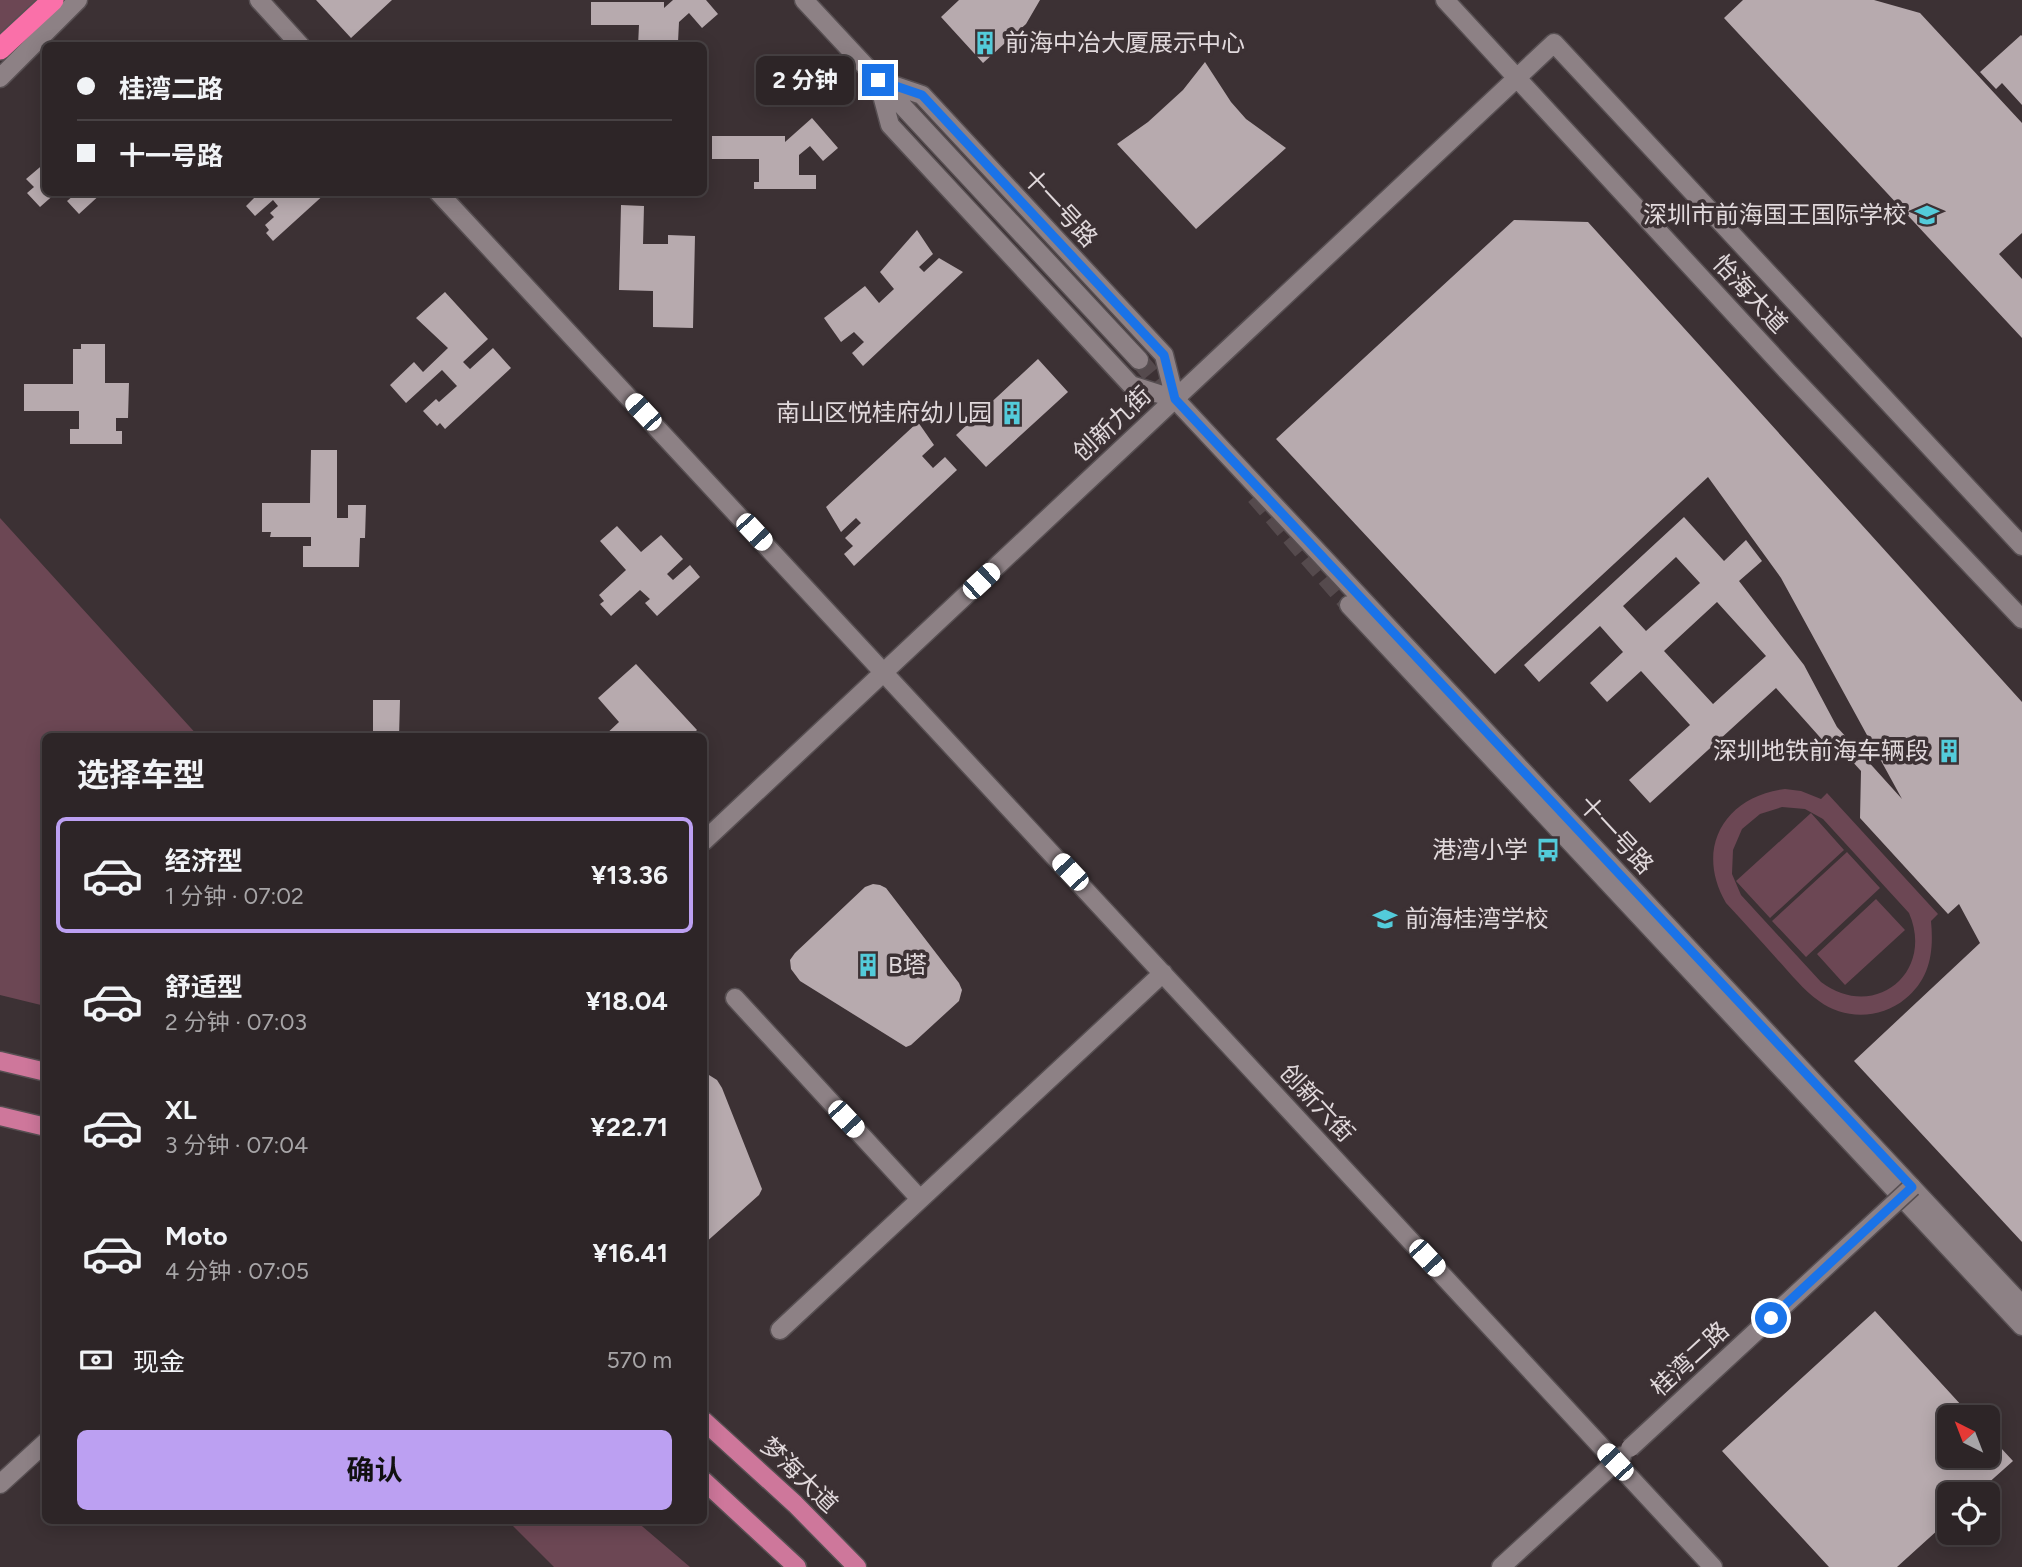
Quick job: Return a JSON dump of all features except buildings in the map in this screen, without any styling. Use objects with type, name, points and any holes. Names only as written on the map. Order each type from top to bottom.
[{"type":"highway","points":[[0,49],[53,0]]},
{"type":"main road","points":[[0,1061],[42,1071]]},
{"type":"main road","points":[[0,1116],[42,1126]]},
{"type":"main road","name":"梦海大道","points":[[707,1424],[795,1504],[858,1567]]},
{"type":"main road","points":[[707,1483],[797,1567]]},
{"type":"street","points":[[0,78],[78,0]]},
{"type":"street","points":[[258,0],[297,42]]},
{"type":"street","name":"十一号路","points":[[804,0],[878,80],[890,125],[1131,385],[1175,399]]},
{"type":"street","name":"怡海大道","points":[[1445,0],[1788,372],[2022,619]]},
{"type":"street","name":"怡海大道","points":[[1554,43],[2022,546]]},
{"type":"street","name":"创新九街","points":[[707,838],[1554,43]]},
{"type":"street","points":[[878,80],[1139,360]]},
{"type":"street","name":"十一号路","points":[[878,80],[922,95],[1164,355],[1175,399],[2022,1305]]},
{"type":"street","name":"创新六街","points":[[442,196],[1713,1567]]},
{"type":"street","points":[[1349,605],[2022,1326]]},
{"type":"street","points":[[780,1330],[1163,973]]},
{"type":"street","points":[[736,998],[920,1199]]},
{"type":"street","name":"桂湾二路","points":[[1501,1567],[1912,1187]]},
{"type":"street","points":[[0,1484],[42,1446]]},
{"type":"shaded area","points":[[0,0],[42,0],[0,41]]},
{"type":"shaded area","points":[[0,518],[195,733],[42,733],[42,1005],[0,995]]},
{"type":"shaded area","points":[[1785,789],[1801,791],[1821,799],[1827,793],[1938,914],[1931,921],[1931,954],[1925,974],[1913,991],[1895,1006],[1862,1015],[1840,1012],[1829,1007],[1802,987],[1726,903],[1717,883],[1713,863],[1715,845],[1721,828],[1732,814],[1746,802]],"holes":[[[1782,807],[1805,809],[1823,819],[1909,913],[1915,935],[1914,955],[1907,972],[1895,985],[1879,994],[1861,997],[1841,993],[1821,982],[1741,895],[1732,874],[1733,850],[1742,829],[1760,814]]]},
{"type":"shaded area","points":[[1811,813],[1844,850],[1770,918],[1736,881]]},
{"type":"shaded area","points":[[1847,852],[1880,888],[1806,957],[1772,921]]},
{"type":"shaded area","points":[[1876,899],[1905,930],[1845,985],[1817,954]]},
{"type":"shaded area","points":[[511,1524],[640,1524],[690,1567],[554,1567]]},
{"type":"tunnel","points":[[1139,360],[1175,403]]},
{"type":"tunnel","points":[[1255,496],[1349,605]]},
{"type":"place","name":"前海中冶大厦展示中心","points":[[985,43]]},
{"type":"place","name":"深圳市前海国王国际学校","points":[[1927,215]]},
{"type":"place","name":"南山区悦桂府幼儿园","points":[[1012,413]]},
{"type":"place","name":"深圳地铁前海车辆段","points":[[1949,751]]},
{"type":"place","name":"港湾小学","points":[[1548,850]]},
{"type":"place","name":"前海桂湾学校","points":[[1385,919]]},
{"type":"place","name":"B塔","points":[[868,965]]},
{"type":"route","points":[[878,80],[922,95],[1164,355],[1175,399],[1912,1187],[1771,1318]]}]
